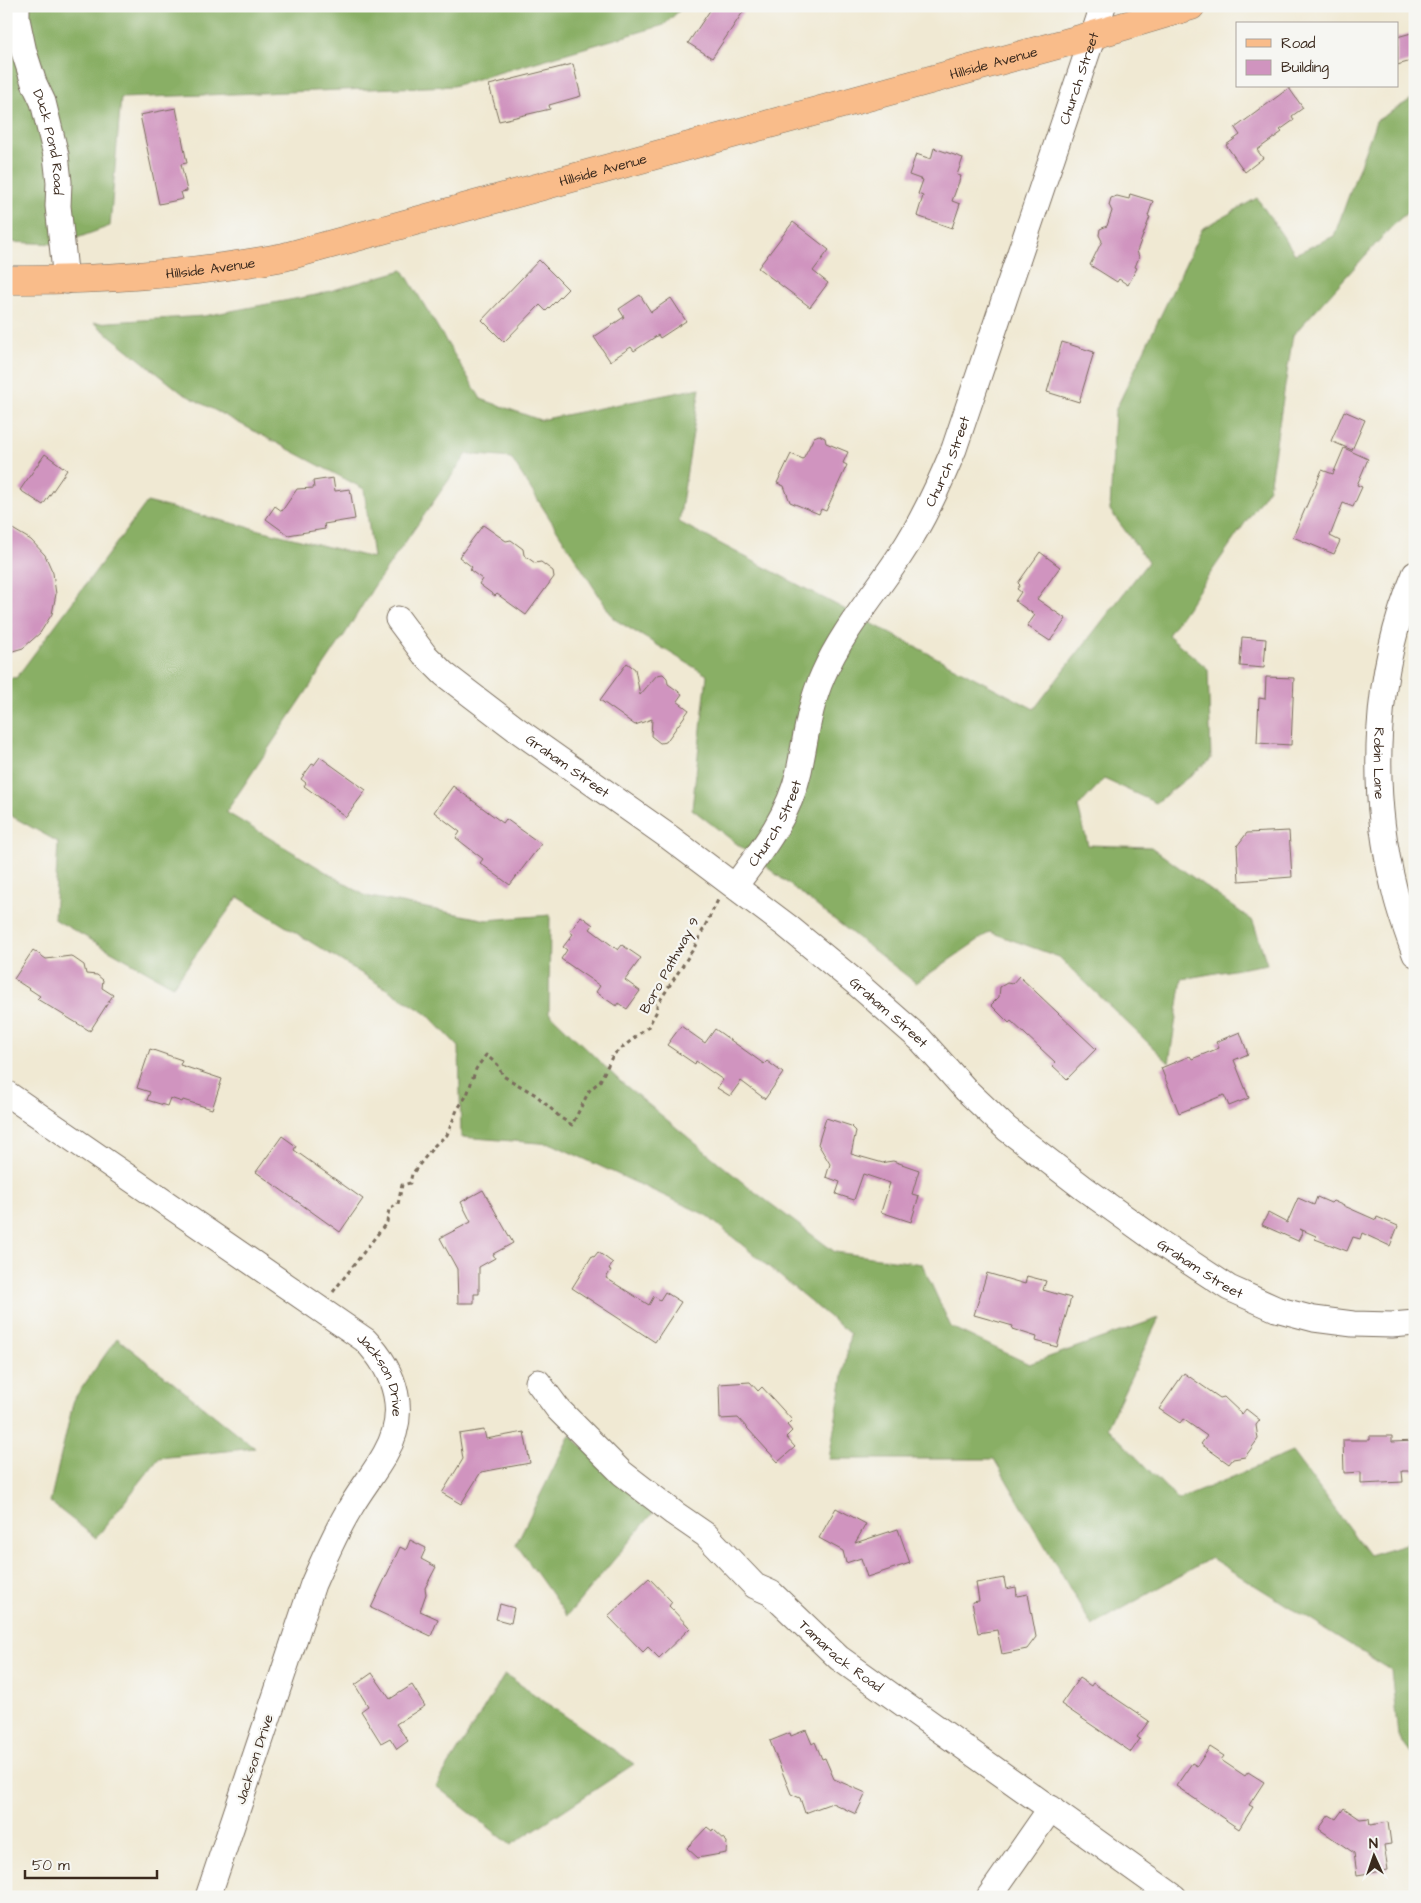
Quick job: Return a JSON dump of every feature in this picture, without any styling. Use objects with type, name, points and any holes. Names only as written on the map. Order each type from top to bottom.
[{"type":"main road","name":"Hillside Avenue","points":[[6,280],[66,281],[169,274],[227,267],[284,257],[1094,35],[1190,6]]},
{"type":"street","name":"Duck Pond Road","points":[[17,6],[24,52],[34,83],[43,102],[56,155],[59,182],[58,206],[66,281]]},
{"type":"street","name":"Church Street","points":[[734,885],[768,844],[788,804],[799,772],[812,703],[823,674],[839,643],[913,534],[936,492],[954,449],[1103,6]]},
{"type":"street","name":"Robin Lane","points":[[1415,574],[1399,620],[1388,664],[1381,709],[1379,754],[1380,800],[1385,845],[1394,889],[1415,954]]},
{"type":"street","name":"Graham Street","points":[[398,619],[424,654],[444,674],[516,729],[734,885],[855,982],[920,1039],[966,1090],[1007,1129],[1108,1206],[1228,1288],[1276,1309],[1314,1319],[1353,1324],[1392,1325],[1415,1323]]},
{"type":"street","name":"Jackson Drive","points":[[6,1093],[365,1340],[379,1355],[390,1373],[396,1393],[397,1415],[394,1434],[386,1453],[351,1506],[332,1540],[313,1584],[208,1897]]},
{"type":"street","name":"Tamarack Road","points":[[538,1382],[558,1409],[622,1473],[674,1514],[706,1535],[755,1586],[771,1593],[839,1658],[1174,1897]]},
{"type":"street","points":[[989,1897],[1051,1808]]},
{"type":"path","name":"Boro Pathway 9","points":[[320,1309],[387,1222],[389,1209],[398,1204],[402,1185],[410,1183],[412,1174],[434,1145],[447,1135],[457,1110],[467,1095],[476,1069],[486,1055],[498,1065],[504,1076],[536,1095],[561,1118],[572,1125],[589,1091],[600,1080],[613,1055],[648,1027],[657,1011],[657,1005],[694,948],[718,898],[727,897],[734,885]]},
{"type":"green space","points":[[6,6],[684,6],[664,25],[453,86],[121,98],[110,226],[61,244],[6,242]]},
{"type":"green space","points":[[1415,97],[1415,206],[1395,223],[1293,335],[1269,488],[1168,635],[1208,669],[1211,759],[1156,803],[1104,779],[1078,807],[1088,845],[1151,847],[1253,921],[1267,964],[1182,979],[1169,1063],[1059,957],[990,932],[916,983],[692,809],[707,675],[614,619],[511,458],[467,454],[373,588],[345,634],[226,812],[366,896],[487,920],[550,915],[549,1013],[620,1081],[747,1186],[835,1252],[922,1264],[951,1327],[1029,1364],[1159,1318],[1107,1427],[1178,1500],[1292,1452],[1369,1555],[1415,1541],[1415,1758],[1398,1736],[1391,1670],[1211,1558],[1092,1626],[994,1459],[829,1459],[850,1334],[706,1215],[552,1144],[461,1137],[459,1047],[427,1014],[238,897],[173,986],[54,919],[58,842],[6,813],[6,677],[16,678],[147,502],[373,558],[364,489],[182,393],[94,323],[204,316],[316,295],[403,270],[481,399],[540,420],[700,388],[679,522],[1034,709],[1148,562],[1110,510],[1115,411],[1202,229],[1257,198],[1295,254],[1334,236],[1376,121]]},
{"type":"green space","points":[[117,1338],[255,1448],[159,1458],[96,1538],[50,1502],[74,1399]]},
{"type":"green space","points":[[570,1435],[653,1513],[567,1616],[516,1544]]},
{"type":"green space","points":[[505,1674],[634,1764],[511,1845],[436,1786]]},
{"type":"building","points":[[713,6],[747,6],[712,58],[688,43]]},
{"type":"building","points":[[1415,32],[1415,60],[1398,65],[1398,37]]},
{"type":"building","points":[[573,64],[581,96],[549,105],[550,109],[499,121],[489,85]]},
{"type":"building","points":[[1289,88],[1303,108],[1292,116],[1294,120],[1280,130],[1282,132],[1257,150],[1263,158],[1245,172],[1226,145],[1240,135],[1235,128]]},
{"type":"building","points":[[176,108],[187,163],[181,164],[187,191],[181,192],[183,199],[159,204],[140,115]]},
{"type":"building","points":[[934,148],[963,158],[957,175],[961,176],[952,201],[960,204],[952,228],[917,216],[923,196],[918,194],[923,180],[909,175],[916,154],[931,159]]},
{"type":"building","points":[[1130,194],[1153,201],[1148,216],[1150,217],[1137,251],[1139,257],[1135,267],[1137,268],[1128,285],[1119,279],[1117,282],[1090,265],[1102,241],[1099,235],[1100,229],[1107,226],[1112,211],[1109,205],[1111,198],[1117,196],[1129,199]]},
{"type":"building","points":[[793,222],[829,250],[813,271],[828,283],[810,307],[758,268]]},
{"type":"building","points":[[539,260],[568,289],[546,311],[540,305],[504,342],[482,320]]},
{"type":"building","points":[[640,295],[651,312],[671,298],[686,321],[660,338],[658,335],[634,351],[631,347],[610,361],[594,337],[624,317],[619,309]]},
{"type":"building","points":[[1062,342],[1094,352],[1079,402],[1047,392]]},
{"type":"building","points":[[1344,411],[1365,420],[1352,450],[1331,441]]},
{"type":"building","points":[[819,435],[825,438],[826,443],[848,452],[843,463],[847,465],[826,511],[821,509],[819,514],[790,502],[784,486],[777,483],[791,454],[803,459],[814,437]]},
{"type":"building","points":[[1344,448],[1368,459],[1357,485],[1362,487],[1353,507],[1343,503],[1330,536],[1340,541],[1334,554],[1293,537],[1322,470],[1333,474]]},
{"type":"building","points":[[45,454],[67,470],[43,505],[20,490]]},
{"type":"building","points":[[333,478],[335,491],[350,489],[355,519],[324,524],[325,529],[288,535],[266,519],[275,506],[282,511],[297,489],[314,488],[313,481]]},
{"type":"building","points":[[6,525],[31,540],[45,555],[53,573],[56,594],[52,614],[40,633],[23,648],[6,653]]},
{"type":"building","points":[[483,525],[506,541],[511,540],[523,549],[524,555],[535,563],[541,562],[553,571],[554,577],[526,615],[497,594],[495,596],[479,584],[482,579],[470,570],[472,567],[459,557]]},
{"type":"building","points":[[1040,552],[1060,567],[1037,599],[1066,619],[1050,641],[1027,626],[1035,615],[1015,601],[1021,592],[1017,589],[1020,585],[1018,583]]},
{"type":"building","points":[[1242,637],[1266,639],[1264,668],[1240,666]]},
{"type":"building","points":[[627,663],[635,669],[640,695],[657,675],[663,674],[667,678],[668,684],[682,694],[677,701],[689,710],[666,742],[660,743],[651,736],[652,719],[635,725],[600,700]]},
{"type":"building","points":[[1266,677],[1294,678],[1291,745],[1257,743],[1259,698],[1265,699]]},
{"type":"building","points":[[320,757],[366,790],[346,817],[304,786],[306,783],[301,779]]},
{"type":"building","points":[[453,786],[503,823],[506,819],[541,844],[510,885],[480,863],[483,859],[456,838],[460,832],[434,812]]},
{"type":"building","points":[[1289,831],[1292,877],[1239,881],[1237,846],[1247,833]]},
{"type":"building","points":[[581,916],[593,925],[590,929],[618,950],[622,945],[641,958],[625,980],[640,991],[627,1009],[618,1003],[616,1006],[596,992],[600,986],[561,959],[567,950],[563,947],[573,934],[570,932]]},
{"type":"building","points":[[33,950],[46,959],[71,956],[84,965],[86,974],[97,975],[103,980],[102,988],[113,995],[90,1031],[37,999],[40,996],[14,979]]},
{"type":"building","points":[[1019,976],[1096,1049],[1067,1079],[1052,1065],[1055,1062],[991,1005],[999,997],[1000,987],[1007,983],[1012,984]]},
{"type":"building","points":[[681,1026],[705,1043],[715,1029],[764,1064],[767,1061],[783,1073],[765,1099],[741,1081],[730,1096],[717,1088],[723,1080],[696,1061],[695,1064],[667,1045]]},
{"type":"building","points":[[1240,1032],[1248,1054],[1234,1060],[1249,1098],[1229,1106],[1224,1095],[1179,1113],[1161,1068],[1190,1056],[1192,1059],[1219,1048],[1216,1042]]},
{"type":"building","points":[[150,1049],[182,1060],[180,1065],[222,1079],[212,1109],[170,1098],[167,1106],[147,1100],[150,1092],[137,1088]]},
{"type":"building","points":[[826,1118],[851,1126],[856,1131],[851,1154],[883,1163],[893,1161],[919,1170],[912,1194],[919,1196],[911,1222],[881,1212],[890,1183],[863,1174],[854,1200],[836,1194],[840,1182],[826,1177],[830,1164],[818,1144]]},
{"type":"building","points":[[282,1136],[296,1146],[294,1150],[363,1199],[340,1232],[256,1172]]},
{"type":"building","points":[[483,1190],[513,1243],[493,1254],[495,1258],[479,1267],[479,1294],[474,1294],[474,1303],[458,1303],[457,1269],[440,1238],[471,1222],[461,1202]]},
{"type":"building","points":[[1317,1197],[1331,1203],[1333,1201],[1376,1220],[1377,1217],[1398,1226],[1390,1246],[1362,1233],[1360,1239],[1353,1237],[1347,1251],[1315,1239],[1316,1236],[1300,1229],[1303,1231],[1298,1241],[1262,1225],[1268,1213],[1287,1223],[1298,1198],[1314,1205]]},
{"type":"building","points":[[598,1252],[613,1263],[606,1278],[649,1305],[654,1296],[660,1300],[665,1292],[681,1302],[655,1342],[572,1288],[592,1256],[594,1257]]},
{"type":"building","points":[[987,1273],[1025,1284],[1027,1276],[1046,1281],[1043,1290],[1071,1298],[1057,1347],[1036,1341],[1037,1337],[1012,1329],[1013,1326],[974,1315]]},
{"type":"building","points":[[1184,1373],[1220,1398],[1224,1397],[1242,1414],[1246,1409],[1260,1420],[1256,1425],[1258,1439],[1245,1457],[1233,1459],[1229,1464],[1201,1444],[1207,1436],[1183,1419],[1180,1423],[1159,1409]]},
{"type":"building","points":[[750,1382],[758,1391],[762,1387],[792,1420],[787,1425],[792,1431],[786,1437],[795,1447],[778,1462],[738,1418],[720,1419],[719,1384]]},
{"type":"building","points":[[484,1430],[486,1439],[524,1432],[530,1463],[481,1472],[461,1504],[442,1493],[463,1459],[459,1434]]},
{"type":"building","points":[[1369,1436],[1392,1436],[1392,1442],[1415,1441],[1415,1471],[1402,1471],[1403,1482],[1361,1484],[1361,1472],[1344,1473],[1343,1440],[1369,1440]]},
{"type":"building","points":[[836,1508],[866,1524],[855,1543],[898,1529],[910,1563],[867,1577],[861,1558],[846,1563],[843,1551],[819,1538]]},
{"type":"building","points":[[410,1540],[426,1548],[421,1559],[436,1567],[425,1588],[426,1594],[420,1611],[438,1619],[431,1636],[371,1608],[400,1547],[406,1550]]},
{"type":"building","points":[[649,1578],[672,1602],[669,1606],[690,1628],[659,1658],[648,1647],[643,1652],[608,1616]]},
{"type":"building","points":[[1004,1578],[1006,1589],[1016,1587],[1017,1596],[1028,1594],[1036,1637],[1027,1649],[1002,1654],[997,1630],[978,1633],[972,1602],[979,1601],[976,1583]]},
{"type":"building","points":[[500,1604],[514,1608],[511,1623],[496,1619]]},
{"type":"building","points":[[372,1673],[390,1699],[412,1685],[425,1706],[396,1724],[408,1741],[397,1749],[390,1738],[381,1743],[361,1711],[368,1706],[355,1685]]},
{"type":"building","points":[[1079,1678],[1091,1686],[1093,1683],[1149,1721],[1137,1737],[1140,1739],[1131,1752],[1061,1704]]},
{"type":"building","points":[[806,1730],[812,1744],[815,1742],[822,1759],[825,1758],[834,1779],[866,1793],[856,1814],[832,1803],[805,1813],[800,1798],[791,1794],[770,1741],[790,1733],[791,1736]]},
{"type":"building","points":[[1210,1747],[1224,1756],[1221,1760],[1245,1776],[1248,1772],[1264,1782],[1249,1805],[1253,1807],[1239,1829],[1176,1786],[1192,1763],[1197,1766]]},
{"type":"building","points":[[1344,1808],[1360,1819],[1369,1818],[1370,1825],[1388,1822],[1391,1844],[1384,1845],[1388,1870],[1357,1875],[1354,1853],[1319,1829],[1329,1815],[1336,1819]]},
{"type":"building","points":[[707,1827],[712,1831],[713,1829],[727,1842],[726,1853],[698,1858],[687,1848]]}]
